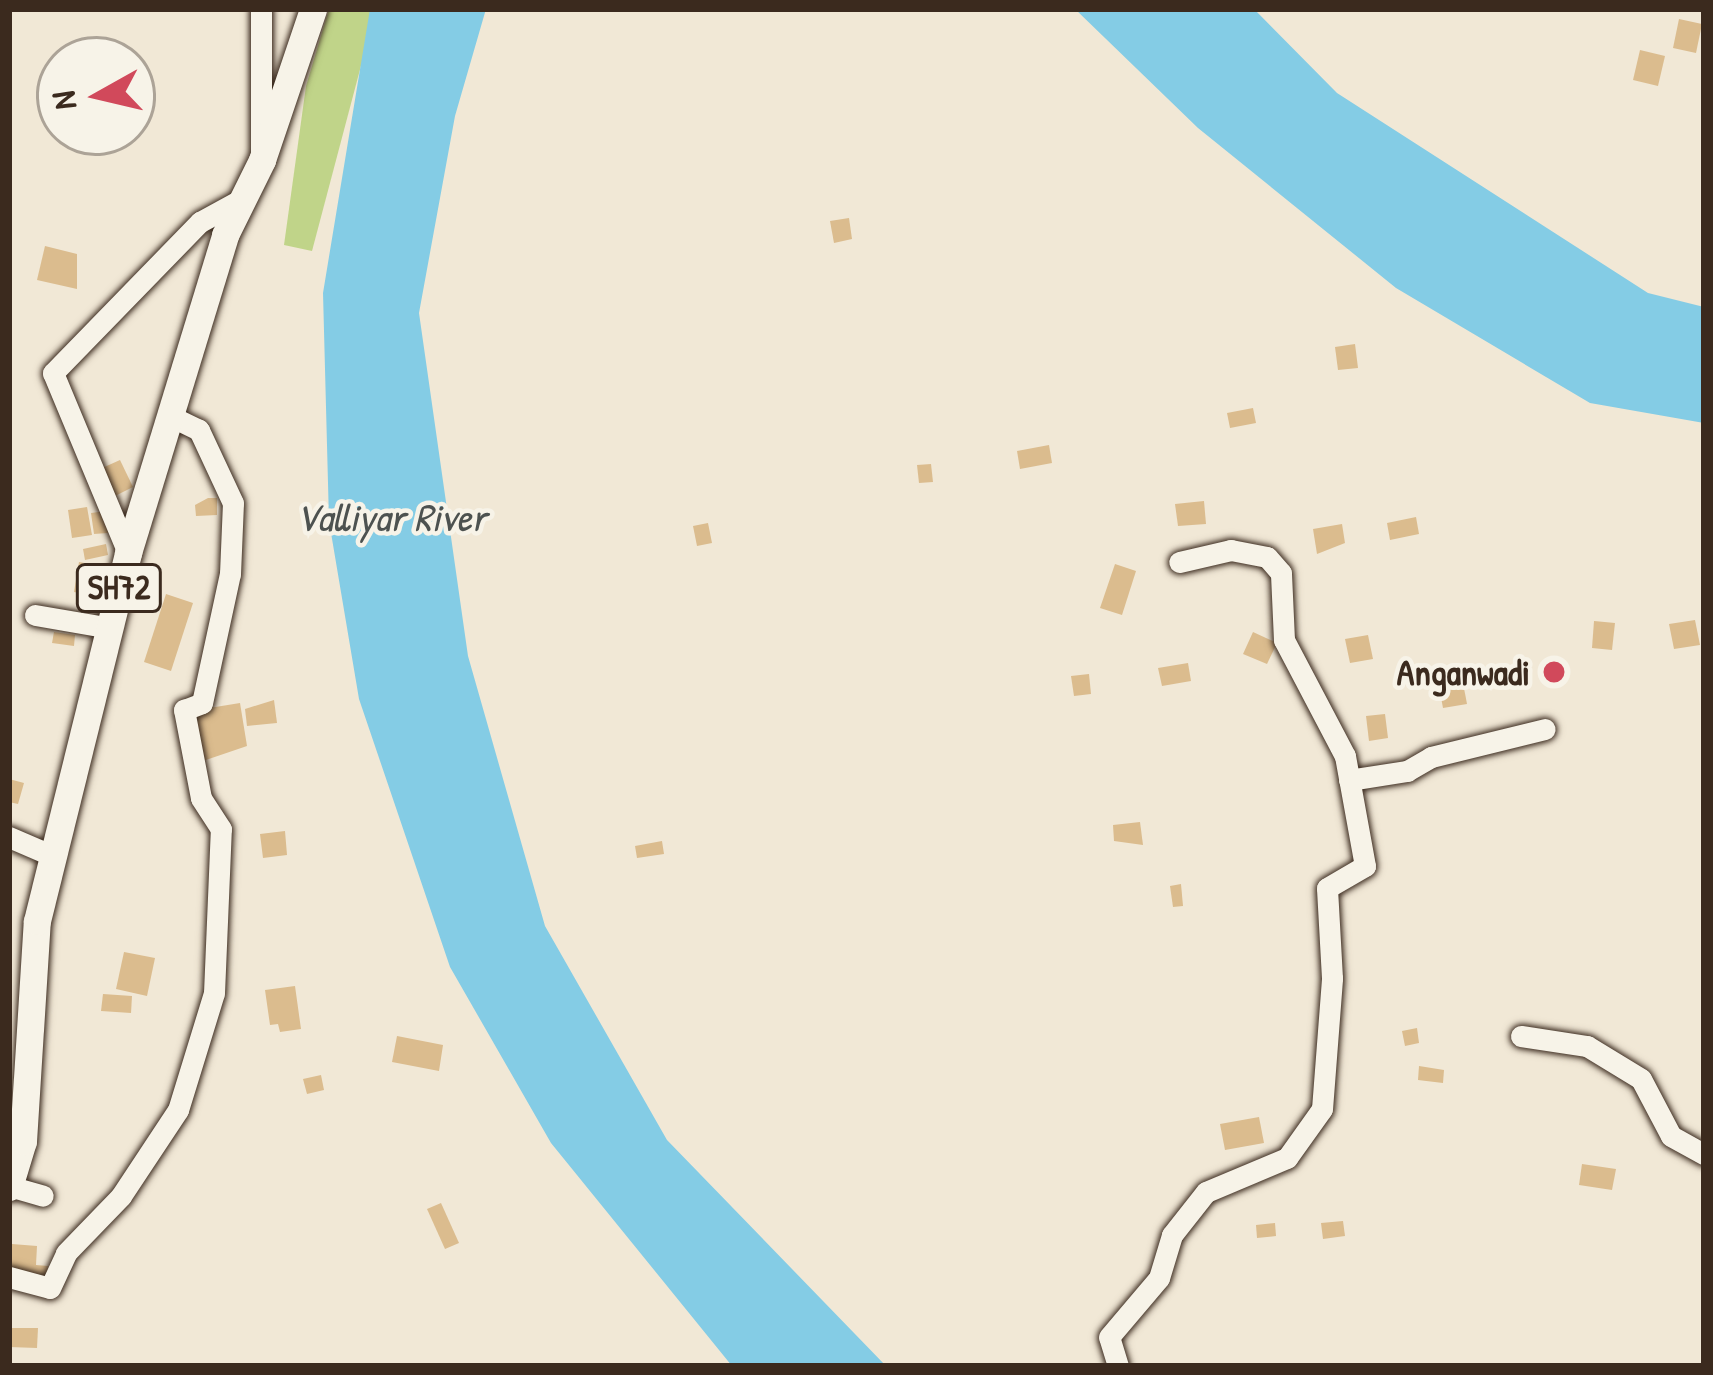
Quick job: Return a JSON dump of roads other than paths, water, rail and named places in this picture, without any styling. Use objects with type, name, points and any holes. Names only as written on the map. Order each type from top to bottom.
[{"type":"main road","name":"SH72","points":[[9,1186],[23,1141],[37,921],[128,553],[168,416],[313,9]]},
{"type":"street","points":[[261,9],[262,160]]},
{"type":"street","points":[[128,553],[53,373],[200,222],[244,198]]},
{"type":"street","points":[[9,1277],[50,1288],[66,1253],[121,1196],[178,1110],[214,993],[221,829],[201,798],[184,710],[202,703],[230,574],[233,503],[199,430],[168,416]]},
{"type":"street","points":[[1118,1366],[1109,1337],[1159,1278],[1172,1235],[1206,1192],[1287,1158],[1322,1108],[1332,978],[1327,887],[1365,866],[1345,756],[1284,640],[1281,573],[1267,557],[1231,550],[1179,562]]},
{"type":"street","points":[[35,615],[110,628]]},
{"type":"street","points":[[1349,780],[1407,771],[1431,757],[1545,729]]},
{"type":"street","points":[[9,837],[53,856]]},
{"type":"street","points":[[1521,1036],[1587,1046],[1641,1079],[1671,1136],[1704,1154]]},
{"type":"street","points":[[9,1186],[43,1196]]},
{"type":"water","name":"Valliyar River","points":[[370,9],[486,9],[455,116],[419,313],[468,656],[545,926],[667,1140],[886,1366],[732,1366],[551,1143],[450,967],[359,699],[329,521],[323,293]]},
{"type":"water","points":[[1075,9],[1254,9],[1337,93],[1648,293],[1704,307],[1704,423],[1590,403],[1396,288],[1198,128]]},
{"type":"place","name":"Anganwadi","points":[[1554,672]]}]
